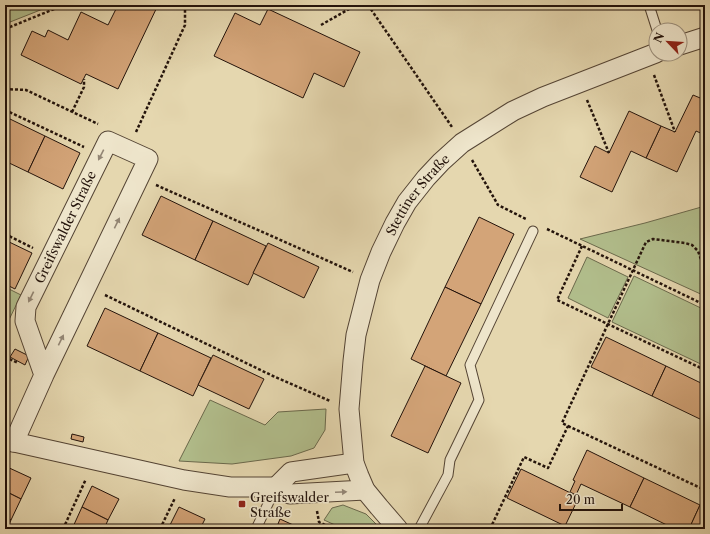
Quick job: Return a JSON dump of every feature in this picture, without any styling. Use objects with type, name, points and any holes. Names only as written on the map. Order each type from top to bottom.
[{"type":"street","points":[[688,43],[705,38]]},
{"type":"street","name":"Stettiner Straße","points":[[398,529],[378,508],[365,490],[354,463],[349,409],[356,335],[370,280],[395,223],[407,202],[426,178],[462,143],[514,111],[543,97],[648,57]]},
{"type":"street","name":"Greifswalder Straße","points":[[10,441],[44,375],[148,159],[108,140],[26,307],[25,321],[44,375]]},
{"type":"street","points":[[10,441],[184,480],[230,487],[276,487],[290,494],[365,490]]},
{"type":"street","points":[[276,487],[291,472],[354,463]]},
{"type":"lane","points":[[649,5],[654,22]]},
{"type":"lane","points":[[419,529],[448,475],[450,460],[479,400],[470,365],[533,226]]},
{"type":"lane","points":[[256,529],[276,487]]},
{"type":"path","points":[[5,29],[64,5]]},
{"type":"path","points":[[135,133],[185,25],[185,5]]},
{"type":"path","points":[[321,25],[356,5]]},
{"type":"path","points":[[368,5],[462,143],[498,205],[533,226]]},
{"type":"path","points":[[654,62],[675,132]]},
{"type":"path","points":[[72,112],[84,87],[84,79]]},
{"type":"path","points":[[578,83],[610,153]]},
{"type":"path","points":[[5,89],[26,90],[99,125]]},
{"type":"path","points":[[5,110],[101,155]]},
{"type":"path","points":[[139,177],[370,280]]},
{"type":"path","points":[[547,229],[705,305]]},
{"type":"path","points":[[5,234],[51,256]]},
{"type":"path","points":[[705,269],[698,251],[692,245],[653,239],[646,242],[562,423],[705,490]]},
{"type":"path","points":[[582,246],[557,300],[705,370]]},
{"type":"path","points":[[86,286],[273,376],[349,409]]},
{"type":"path","points":[[490,529],[524,457],[548,468],[568,426]]},
{"type":"path","points":[[63,529],[95,460]]},
{"type":"path","points":[[160,529],[184,480]]},
{"type":"green space","points":[[5,5],[53,5],[5,24]]},
{"type":"green space","points":[[705,206],[705,296],[580,239],[645,223]]},
{"type":"green space","points":[[587,257],[628,277],[608,318],[568,298]]},
{"type":"green space","points":[[634,276],[705,310],[705,366],[612,322]]},
{"type":"green space","points":[[5,287],[21,295],[5,328]]},
{"type":"green space","points":[[210,400],[265,425],[278,412],[326,409],[325,430],[314,448],[291,456],[232,464],[179,461]]},
{"type":"green space","points":[[343,505],[366,514],[381,529],[344,529],[324,520],[332,508]]},
{"type":"building","points":[[118,5],[158,5],[118,89],[86,74],[81,84],[21,55],[32,31],[45,37],[48,30],[68,40],[81,12],[108,25]]},
{"type":"building","points":[[268,9],[360,52],[344,87],[314,73],[303,98],[214,56],[235,13],[260,25]]},
{"type":"building","points":[[693,95],[705,100],[705,135],[696,131],[677,172],[646,158],[661,126],[675,132]]},
{"type":"building","points":[[629,111],[661,126],[646,158],[631,151],[612,192],[580,177],[595,146],[609,153]]},
{"type":"building","points":[[5,117],[10,119],[5,129]]},
{"type":"building","points":[[10,119],[45,136],[28,172],[5,161],[5,129]]},
{"type":"building","points":[[45,136],[80,153],[63,189],[28,172]]},
{"type":"building","points":[[161,196],[213,221],[195,260],[142,235]]},
{"type":"building","points":[[479,217],[514,234],[481,304],[445,287]]},
{"type":"building","points":[[213,221],[266,246],[248,285],[195,260]]},
{"type":"building","points":[[5,240],[32,253],[15,289],[5,284]]},
{"type":"building","points":[[268,243],[319,267],[304,298],[253,273]]},
{"type":"building","points":[[445,287],[481,304],[446,376],[411,359]]},
{"type":"building","points":[[105,308],[158,333],[140,371],[87,346]]},
{"type":"building","points":[[158,333],[211,358],[193,396],[140,371]]},
{"type":"building","points":[[606,337],[666,366],[652,396],[591,367]]},
{"type":"building","points":[[15,349],[29,356],[25,365],[10,357]]},
{"type":"building","points":[[213,355],[264,379],[249,409],[198,385]]},
{"type":"building","points":[[425,366],[461,383],[428,453],[391,436]]},
{"type":"building","points":[[666,366],[705,385],[705,413],[702,420],[652,396]]},
{"type":"building","points":[[72,434],[84,437],[83,442],[71,439]]},
{"type":"building","points":[[587,450],[644,478],[630,507],[581,484],[576,495],[570,492],[575,481],[573,480]]},
{"type":"building","points":[[5,466],[31,478],[21,499],[5,491]]},
{"type":"building","points":[[521,469],[579,497],[565,526],[507,498]]},
{"type":"building","points":[[644,478],[700,505],[689,529],[675,529],[630,507]]},
{"type":"building","points":[[92,486],[119,499],[108,520],[82,507]]},
{"type":"building","points":[[5,491],[21,499],[11,520],[5,517]]},
{"type":"building","points":[[700,505],[705,507],[705,529],[689,529]]},
{"type":"building","points":[[82,507],[108,520],[104,529],[72,529]]},
{"type":"building","points":[[179,507],[205,519],[200,529],[172,529],[169,527]]},
{"type":"building","points":[[5,517],[11,520],[7,529],[5,529]]},
{"type":"building","points":[[280,519],[302,529],[276,529]]},
{"type":"place","name":"Greifswalder Straße","points":[[242,504]]}]
